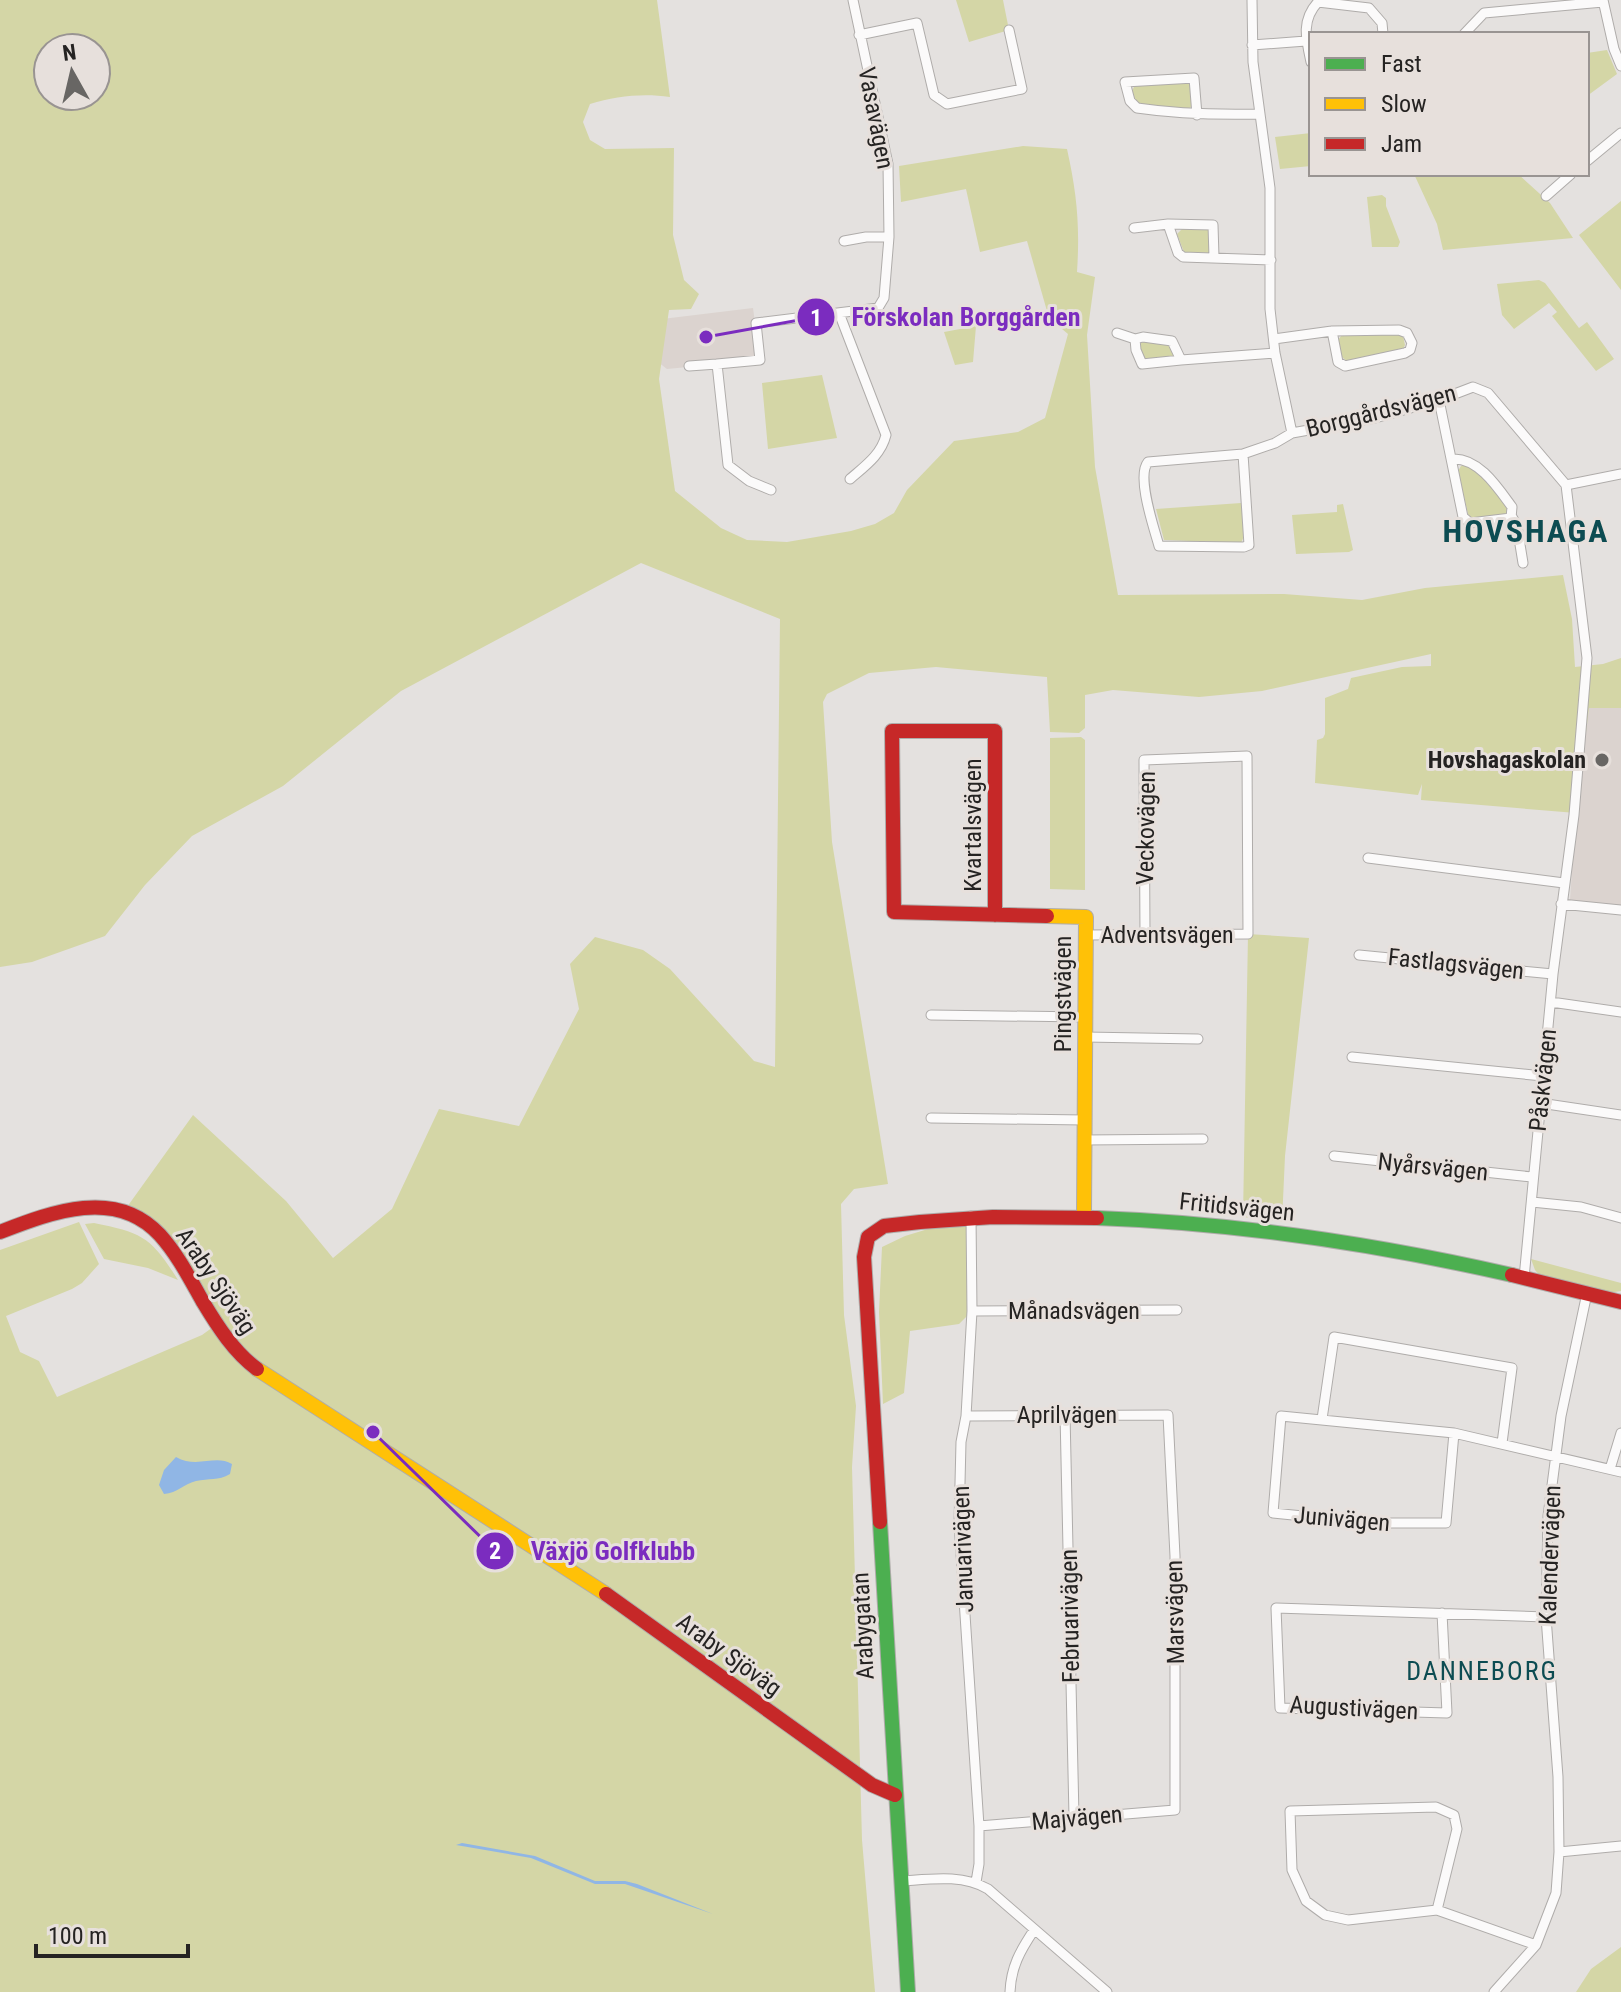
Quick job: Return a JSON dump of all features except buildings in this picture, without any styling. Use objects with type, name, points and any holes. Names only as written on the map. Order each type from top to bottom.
[{"type":"street","name":"Vasavägen","points":[[717,364],[760,360],[756,323],[882,306],[889,237],[887,160],[853,0]]},
{"type":"street","name":"Borggårdsvägen","points":[[1252,0],[1252,45],[1270,188],[1270,309],[1275,353],[1292,433],[1351,424],[1439,400],[1473,387],[1488,393],[1566,485]]},
{"type":"street","points":[[1466,32],[1484,13],[1603,1],[1621,66]]},
{"type":"street","points":[[1309,54],[1306,41],[1308,13],[1318,2],[1369,8],[1382,23],[1383,32]]},
{"type":"street","points":[[859,35],[917,23],[934,95],[947,104],[1022,89],[1009,30]]},
{"type":"street","points":[[1252,45],[1306,41]]},
{"type":"street","points":[[1197,115],[1194,78],[1125,82],[1130,101],[1137,108],[1197,115],[1260,114]]},
{"type":"street","points":[[1589,159],[1621,133]]},
{"type":"street","points":[[1546,196],[1569,176]]},
{"type":"street","points":[[1168,224],[1180,255],[1271,260]]},
{"type":"street","points":[[1134,228],[1168,224],[1213,225],[1214,257]]},
{"type":"street","points":[[844,241],[889,237]]},
{"type":"street","points":[[839,313],[886,435],[876,455],[850,479]]},
{"type":"street","points":[[1274,339],[1332,331],[1399,330],[1407,333],[1412,343],[1405,353],[1345,366],[1338,362],[1332,331]]},
{"type":"street","points":[[1117,333],[1135,339],[1143,337],[1172,341],[1181,360]]},
{"type":"street","points":[[1135,339],[1138,360],[1142,364],[1275,353]]},
{"type":"street","points":[[689,366],[717,364],[728,465],[749,481],[771,490]]},
{"type":"street","points":[[1439,400],[1466,521],[1474,523],[1512,517]]},
{"type":"street","points":[[1243,454],[1249,545],[1159,546],[1149,510],[1143,472],[1145,464],[1243,454],[1275,443],[1292,433]]},
{"type":"street","points":[[1453,459],[1461,459],[1478,467],[1510,504],[1523,563]]},
{"type":"street","points":[[1566,485],[1621,474]]},
{"type":"street","name":"Påskvägen","points":[[1524,1278],[1553,974],[1574,815],[1587,658],[1566,485]]},
{"type":"street","name":"Kvartalsvägen","points":[[894,912],[892,731],[995,731],[995,915]]},
{"type":"street","name":"Veckovägen","points":[[1145,934],[1144,760],[1247,756],[1248,934]]},
{"type":"street","points":[[1368,858],[1564,883]]},
{"type":"street","points":[[1561,904],[1621,910]]},
{"type":"street","name":"Pingstvägen","points":[[894,912],[1086,917],[1084,1215]]},
{"type":"street","name":"Adventsvägen","points":[[1085,935],[1248,934]]},
{"type":"street","name":"Fastlagsvägen","points":[[1359,955],[1553,974]]},
{"type":"street","points":[[1551,1002],[1621,1012]]},
{"type":"street","points":[[931,1015],[1085,1017]]},
{"type":"street","points":[[1085,1037],[1198,1039]]},
{"type":"street","points":[[1352,1057],[1543,1076]]},
{"type":"street","points":[[1540,1103],[1621,1115]]},
{"type":"street","points":[[931,1118],[1084,1120]]},
{"type":"street","points":[[1084,1140],[1203,1139]]},
{"type":"street","name":"Nyårsvägen","points":[[1334,1156],[1532,1177]]},
{"type":"street","points":[[1532,1202],[1581,1207],[1621,1218]]},
{"type":"street","name":"Araby Sjöväg","points":[[0,1232],[45,1215],[86,1207],[109,1207],[133,1214],[146,1222],[175,1254],[227,1341],[253,1366],[615,1600],[872,1785],[895,1795]]},
{"type":"street","name":"Fritidsvägen","points":[[864,1257],[867,1238],[872,1231],[884,1226],[971,1216],[1084,1215],[1349,1241],[1621,1302]]},
{"type":"street","name":"Januarivägen","points":[[971,1216],[972,1311],[966,1416],[961,1442],[959,1524],[979,1826],[976,1882]]},
{"type":"street","name":"Arabygatan","points":[[864,1257],[908,1992]]},
{"type":"street","name":"Kalendervägen","points":[[1494,1992],[1536,1945],[1556,1893],[1558,1777],[1546,1617],[1548,1516],[1554,1455],[1587,1293]]},
{"type":"street","name":"Månadsvägen","points":[[972,1311],[1177,1310]]},
{"type":"street","points":[[1322,1419],[1334,1337],[1512,1368],[1502,1443]]},
{"type":"street","name":"Februarivägen","points":[[1065,1414],[1074,1817]]},
{"type":"street","name":"Aprilvägen","points":[[966,1416],[1168,1415]]},
{"type":"street","name":"Marsvägen","points":[[1168,1415],[1175,1556],[1175,1810]]},
{"type":"street","name":"Junivägen","points":[[1454,1433],[1446,1523],[1372,1523],[1273,1513],[1281,1416],[1454,1433],[1621,1472]]},
{"type":"street","points":[[1610,1469],[1621,1433]]},
{"type":"street","name":"Augustivägen","points":[[1442,1613],[1447,1713],[1280,1708],[1276,1608],[1442,1613],[1546,1617]]},
{"type":"street","points":[[1437,1910],[1457,1829],[1454,1815],[1436,1807],[1290,1811],[1292,1870],[1306,1901],[1325,1915],[1348,1920],[1437,1910],[1536,1945]]},
{"type":"street","name":"Majvägen","points":[[979,1826],[1175,1810]]},
{"type":"street","points":[[1559,1852],[1621,1846]]},
{"type":"street","points":[[902,1881],[959,1879],[976,1882],[1107,1992]]},
{"type":"street","points":[[1010,1992],[1011,1973],[1016,1960],[1034,1930]]},
{"type":"shaded area","points":[[753,308],[760,360],[667,369],[658,362],[654,320]]},
{"type":"shaded area","name":"Hovshagaskolan","points":[[1589,708],[1621,708],[1621,906],[1570,900],[1576,813]]},
{"type":"green space","points":[[0,0],[657,0],[670,97],[630,96],[590,104],[583,122],[590,140],[605,149],[674,148],[673,235],[684,280],[699,294],[691,309],[669,310],[659,379],[675,491],[721,528],[747,540],[787,542],[875,524],[894,513],[907,490],[954,441],[1018,432],[1045,418],[1068,334],[1049,318],[1027,241],[980,252],[966,189],[901,202],[899,166],[1023,146],[1067,149],[1077,210],[1077,272],[1095,277],[1087,335],[1095,467],[1118,595],[1284,594],[1362,600],[1425,588],[1563,575],[1572,619],[1575,667],[1603,664],[1621,658],[1621,708],[1589,708],[1576,813],[1421,800],[1422,784],[1418,795],[1315,783],[1317,740],[1325,734],[1325,698],[1348,689],[1351,678],[1402,667],[1431,666],[1431,654],[1262,691],[1199,697],[1113,690],[1085,695],[1085,728],[1079,733],[1050,732],[1047,677],[936,667],[869,673],[827,694],[823,702],[832,842],[888,1184],[854,1189],[841,1204],[844,1315],[856,1406],[852,1467],[862,1840],[875,1992],[0,1992],[0,1250],[79,1222],[99,1264],[72,1289],[6,1316],[20,1352],[39,1361],[57,1397],[202,1335],[220,1322],[196,1278],[127,1207],[193,1115],[286,1201],[333,1258],[392,1209],[439,1109],[519,1126],[579,1009],[570,964],[595,937],[643,950],[670,969],[754,1061],[775,1067],[780,619],[641,563],[401,691],[283,786],[192,836],[145,885],[105,936],[32,962],[0,967]]},
{"type":"green space","points":[[956,0],[1003,0],[1009,30],[969,42]]},
{"type":"green space","points":[[1607,50],[1617,74],[1589,95],[1589,53]]},
{"type":"green space","points":[[1188,83],[1192,87],[1193,105],[1187,110],[1138,104],[1131,93],[1135,85]]},
{"type":"green space","points":[[1309,133],[1309,166],[1280,169],[1275,137]]},
{"type":"green space","points":[[1415,176],[1520,176],[1550,203],[1573,238],[1443,250],[1437,224]]},
{"type":"green space","points":[[1382,195],[1386,198],[1386,206],[1400,242],[1398,247],[1372,247],[1367,197]]},
{"type":"green space","points":[[1621,201],[1621,290],[1579,235]]},
{"type":"green space","points":[[1183,228],[1206,228],[1210,232],[1209,253],[1184,252],[1177,234]]},
{"type":"green space","points":[[1539,280],[1545,283],[1579,328],[1587,322],[1614,359],[1596,371],[1552,316],[1557,312],[1549,303],[1514,329],[1502,315],[1497,284]]},
{"type":"green space","points":[[976,326],[973,362],[955,365],[944,332]]},
{"type":"green space","points":[[1342,335],[1400,335],[1405,345],[1403,349],[1348,362],[1342,357],[1338,340]]},
{"type":"green space","points":[[1145,341],[1169,344],[1174,354],[1171,358],[1144,359],[1140,348]]},
{"type":"green space","points":[[822,375],[837,438],[768,449],[762,383]]},
{"type":"green space","points":[[1466,464],[1475,468],[1507,507],[1506,515],[1472,519],[1468,514],[1458,471]]},
{"type":"green space","points":[[1241,503],[1245,534],[1241,543],[1164,540],[1156,509]]},
{"type":"green space","points":[[1343,504],[1353,550],[1296,554],[1292,515],[1337,512],[1337,505]]},
{"type":"green space","points":[[1081,737],[1085,740],[1085,890],[1050,889],[1050,738]]},
{"type":"green space","points":[[1248,934],[1309,938],[1285,1156],[1282,1222],[1243,1217]]},
{"type":"green space","points":[[971,1216],[972,1311],[959,1324],[910,1331],[904,1393],[883,1404],[879,1312],[882,1247],[905,1236]]},
{"type":"green space","points":[[85,1224],[124,1230],[144,1239],[160,1254],[178,1280],[148,1268],[104,1259]]},
{"type":"green space","points":[[1531,1259],[1621,1283],[1621,1291],[1608,1293],[1540,1276]]},
{"type":"green space","points":[[1621,1947],[1621,1992],[1576,1992],[1591,1969]]},
{"type":"water","points":[[176,1457],[191,1462],[226,1461],[232,1464],[230,1474],[196,1481],[164,1494],[159,1485],[164,1470]]},
{"type":"water","points":[[462,1843],[535,1856],[595,1881],[637,1884],[713,1914],[625,1884],[595,1884],[531,1858],[456,1845]]},
{"type":"traffic: fast","points":[[1097,1218],[1202,1225],[1306,1237],[1512,1275]]},
{"type":"traffic: fast","points":[[880,1522],[908,1992]]},
{"type":"traffic: slow","points":[[1047,916],[1086,917],[1084,1215]]},
{"type":"traffic: slow","points":[[257,1369],[606,1594]]},
{"type":"traffic: jam","points":[[995,915],[995,731],[892,731],[894,912],[1047,916]]},
{"type":"traffic: jam","points":[[0,1232],[41,1217],[83,1208],[124,1211],[143,1220],[166,1243],[234,1347],[257,1369]]},
{"type":"traffic: jam","points":[[880,1522],[864,1257],[868,1237],[884,1226],[920,1222],[993,1217],[1097,1218]]},
{"type":"traffic: jam","points":[[1512,1275],[1621,1302]]},
{"type":"traffic: jam","points":[[606,1594],[872,1785],[895,1795]]},
{"type":"place","name":"Förskolan Borggården","points":[[706,337]]},
{"type":"place","name":"Hovshagaskolan","points":[[1602,760]]},
{"type":"place","name":"Växjö Golfklubb","points":[[373,1432]]},
{"type":"district","name":"HOVSHAGA","points":[[1526,531]]},
{"type":"district","name":"DANNEBORG","points":[[1482,1671]]}]
